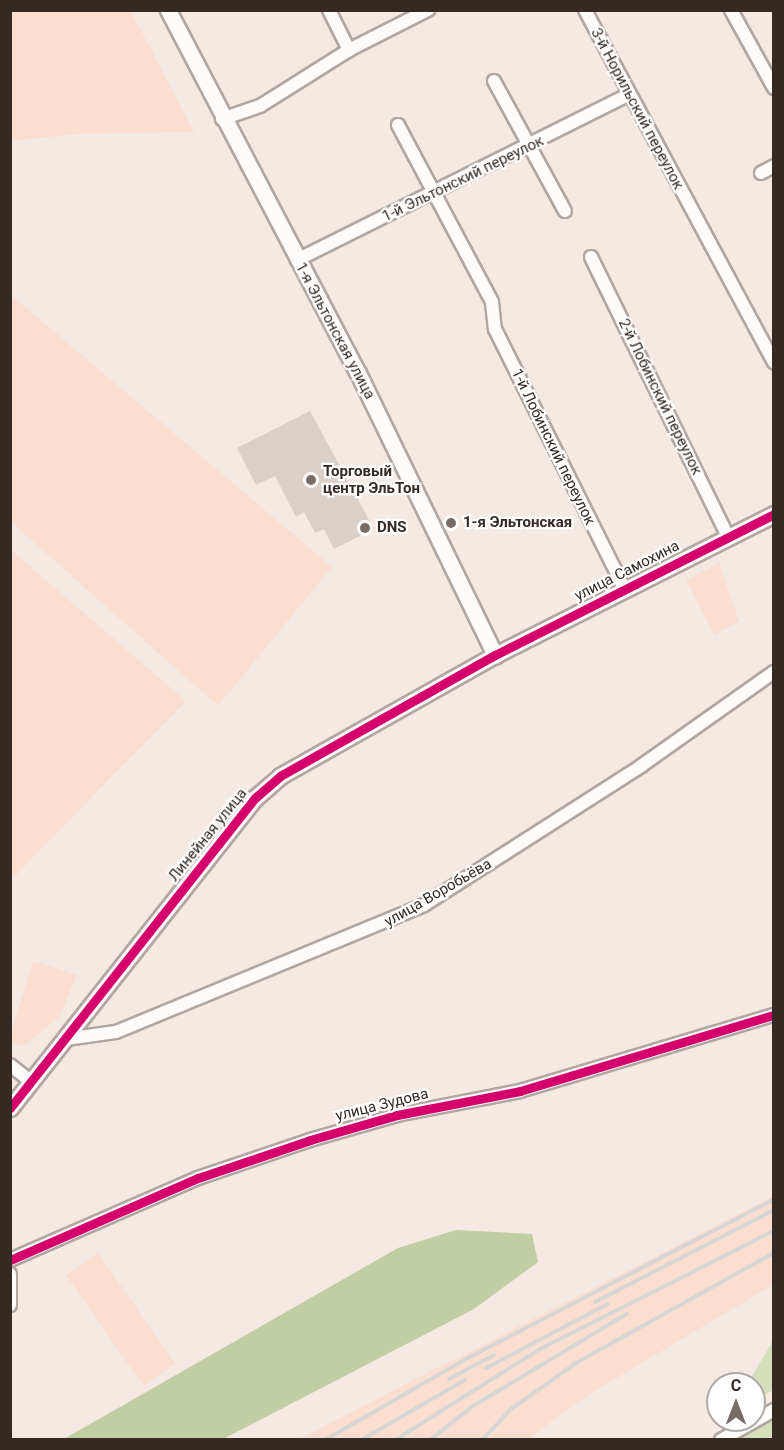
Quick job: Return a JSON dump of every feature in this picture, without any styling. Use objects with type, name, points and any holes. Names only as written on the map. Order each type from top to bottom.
[{"type":"street","name":"1-я Эльтонская улица","points":[[168,10],[222,119],[358,373],[495,655]]},
{"type":"street","points":[[329,10],[349,50]]},
{"type":"street","points":[[222,119],[260,106],[349,50],[428,10]]},
{"type":"street","name":"3-й Норильский переулок","points":[[585,10],[688,208],[774,363]]},
{"type":"street","points":[[730,10],[774,88]]},
{"type":"street","points":[[494,81],[565,211]]},
{"type":"street","name":"1-й Эльтонский переулок","points":[[297,260],[436,193],[628,95]]},
{"type":"street","name":"1-й Лобинский переулок","points":[[398,125],[492,302],[495,329],[624,588]]},
{"type":"street","points":[[761,173],[774,166]]},
{"type":"street","name":"2-й Лобинский переулок","points":[[591,256],[728,537]]},
{"type":"street","name":"улица Самохина","points":[[495,655],[774,514]]},
{"type":"street","name":"Линейная улица","points":[[10,1108],[255,798],[312,755],[495,655]]},
{"type":"street","name":"улица Воробьёва","points":[[66,1039],[116,1032],[424,905],[641,766],[774,672]]},
{"type":"street","name":"улица Зудова","points":[[10,1260],[198,1178],[310,1140],[397,1115],[520,1091],[774,1015]]},
{"type":"street","points":[[10,1065],[32,1082]]},
{"type":"street","points":[[10,1274],[10,1305]]},
{"type":"street","points":[[721,1440],[774,1410]]},
{"type":"shaded area","points":[[10,11],[131,11],[194,132],[77,134],[11,141]]},
{"type":"shaded area","points":[[11,295],[332,567],[218,706],[11,522]]},
{"type":"shaded area","points":[[11,550],[186,701],[11,880]]},
{"type":"shaded area","points":[[719,563],[739,621],[714,635],[686,580]]},
{"type":"shaded area","points":[[33,961],[77,975],[59,1017],[24,1046],[11,1043],[11,1033]]},
{"type":"shaded area","points":[[773,1196],[773,1285],[588,1395],[528,1439],[299,1439]]},
{"type":"shaded area","points":[[98,1253],[175,1364],[143,1386],[66,1275]]},
{"type":"green space","points":[[456,1230],[532,1234],[538,1262],[474,1309],[223,1439],[64,1439],[398,1248]]},
{"type":"green space","points":[[773,1340],[773,1390],[766,1394],[766,1372],[755,1372]]},
{"type":"green space","points":[[773,1418],[773,1439],[734,1439],[747,1432],[766,1432],[766,1422]]},
{"type":"building","name":"Торговый центр ЭльТон","points":[[310,411],[374,529],[334,549],[324,529],[315,533],[304,512],[296,517],[275,476],[256,485],[237,448]]},
{"type":"railway","points":[[325,1440],[464,1360],[774,1199]]},
{"type":"railway","points":[[595,1302],[774,1210]]},
{"type":"railway","points":[[395,1440],[540,1349],[774,1231]]},
{"type":"railway","points":[[482,1440],[511,1409],[576,1363],[774,1253]]},
{"type":"railway","points":[[486,1368],[608,1304]]},
{"type":"railway","points":[[430,1440],[473,1406],[627,1314]]},
{"type":"railway","points":[[449,1379],[494,1355]]},
{"type":"railway","points":[[361,1440],[465,1380]]},
{"type":"cycle path","points":[[10,1108],[255,798],[280,776],[495,655],[774,514]]},
{"type":"cycle path","points":[[10,1260],[198,1178],[310,1140],[397,1115],[520,1091],[774,1015]]},
{"type":"place","name":"Торговый центр ЭльТон","points":[[311,480]]},
{"type":"place","name":"1-я Эльтонская","points":[[451,523]]},
{"type":"place","name":"DNS","points":[[365,528]]}]
